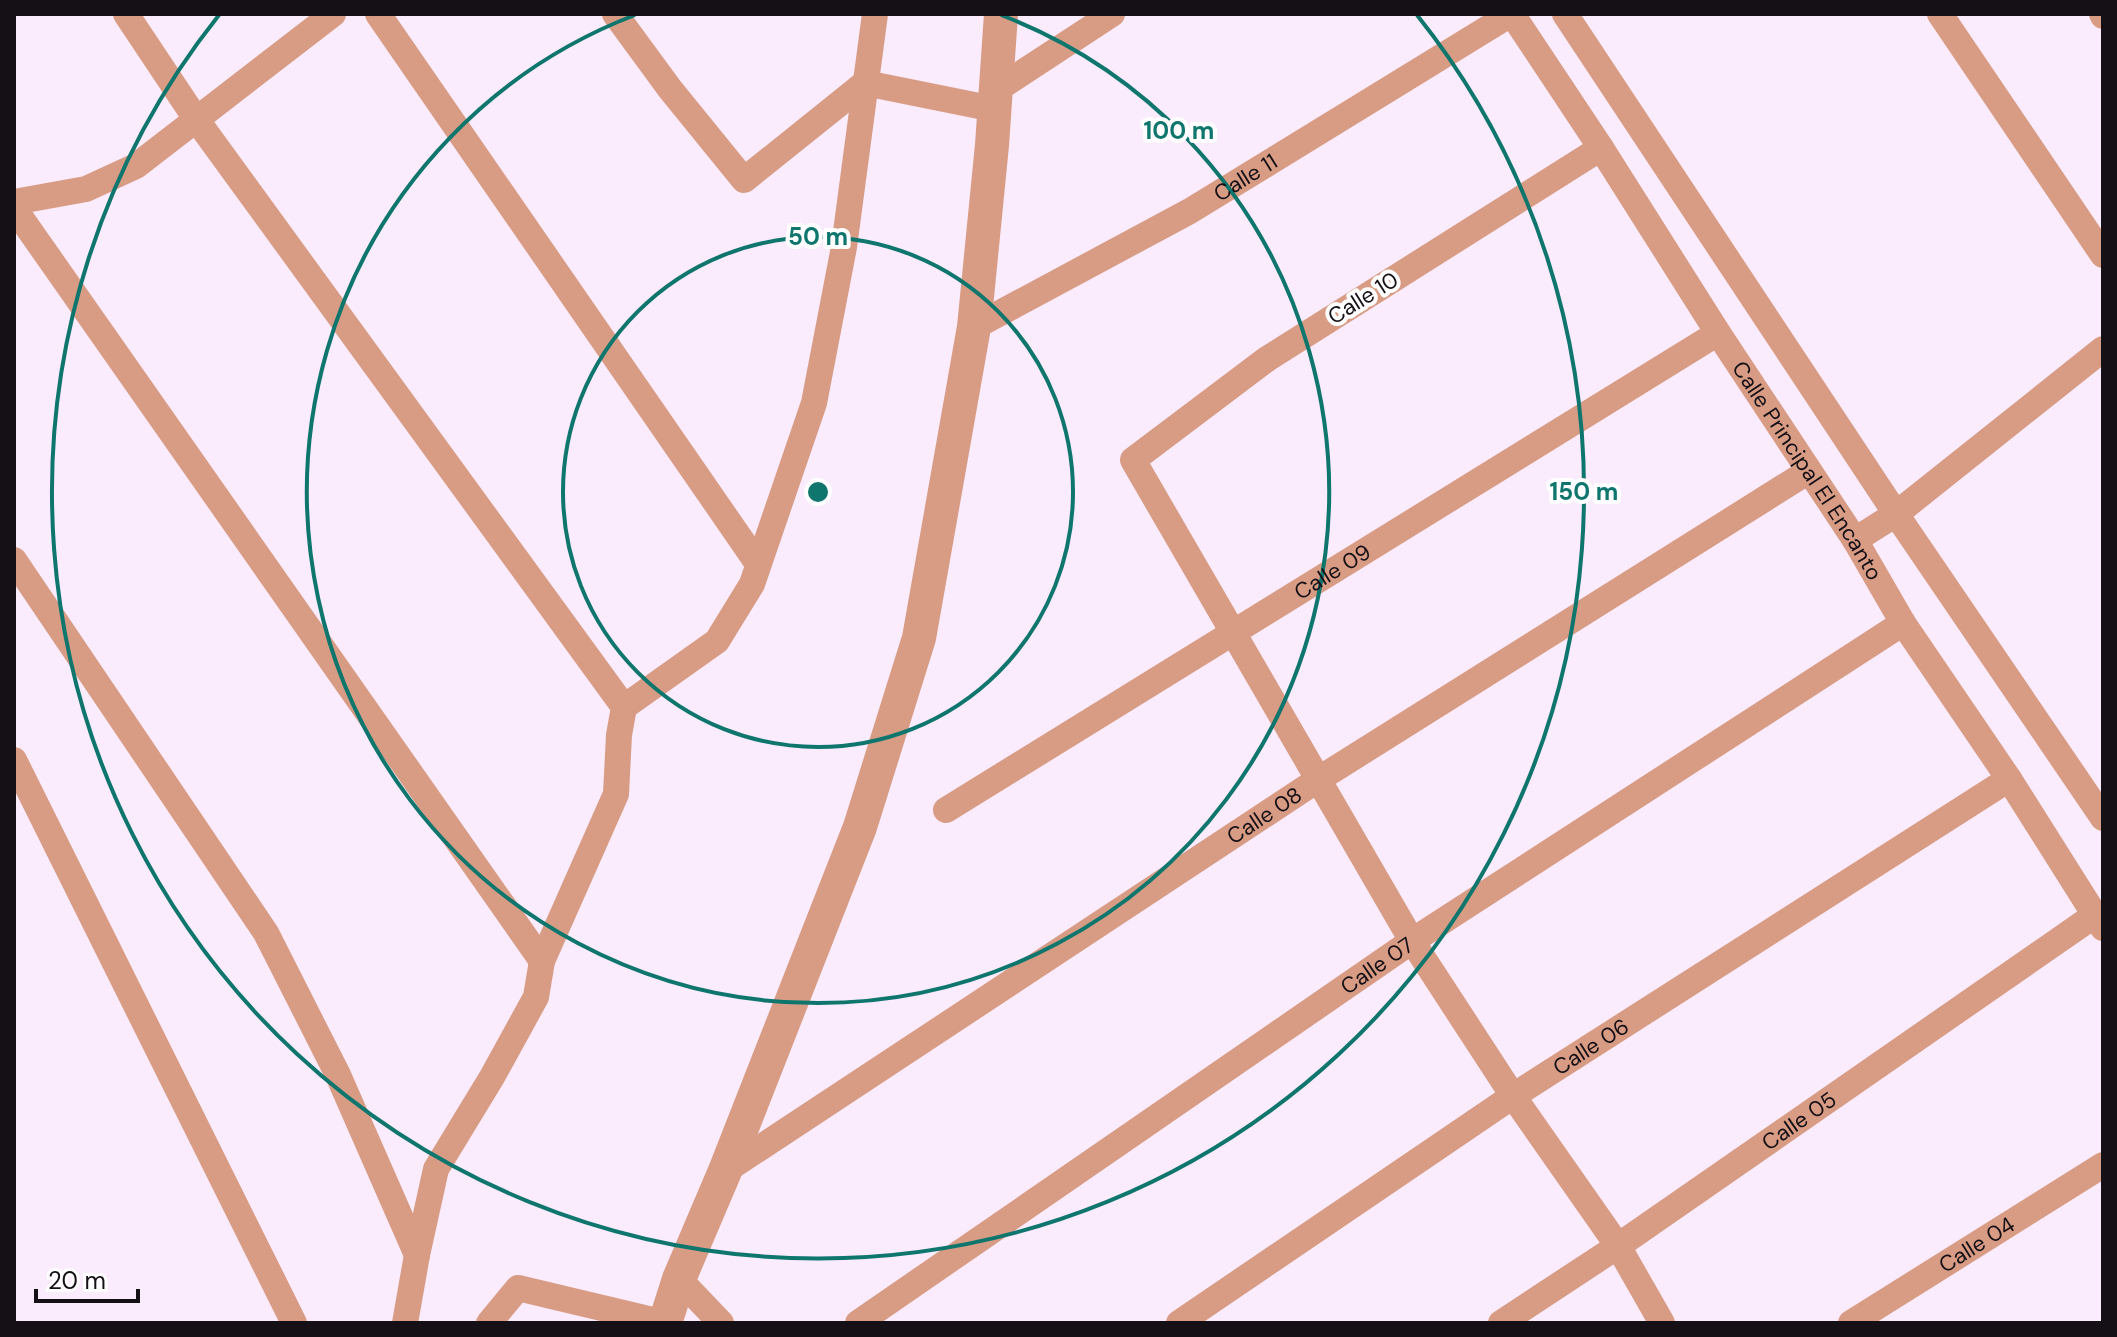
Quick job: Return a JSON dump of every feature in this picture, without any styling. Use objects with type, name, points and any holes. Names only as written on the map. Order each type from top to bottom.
[{"type":"street","points":[[126,14],[196,119],[624,707]]},
{"type":"street","points":[[333,14],[136,166],[86,189],[14,205],[542,961]]},
{"type":"street","points":[[378,14],[758,564]]},
{"type":"street","points":[[615,14],[670,89],[744,180],[865,83],[995,99],[1112,14]]},
{"type":"street","points":[[405,1323],[436,1169],[536,997],[542,961],[616,794],[619,735],[624,707],[717,641],[752,584],[814,403],[844,247],[875,14]]},
{"type":"street","points":[[489,1323],[518,1288],[665,1323],[679,1279],[725,1171],[860,827],[919,638],[974,327],[1001,14]]},
{"type":"street","name":"Calle Principal El Encanto","points":[[1512,14],[1855,540],[1903,623],[2009,779],[2099,922]]},
{"type":"street","name":"Calle 11","points":[[974,327],[1190,211],[1512,14]]},
{"type":"street","points":[[1565,14],[1896,514],[2103,818]]},
{"type":"street","points":[[1940,14],[2103,255]]},
{"type":"street","name":"Calle 10","points":[[1233,633],[1133,460],[1267,359],[1601,148]]},
{"type":"street","name":"Calle 09","points":[[946,810],[1718,333]]},
{"type":"street","points":[[1855,540],[1896,514],[2103,349]]},
{"type":"street","name":"Calle 08","points":[[725,1171],[1319,779],[1809,471]]},
{"type":"street","points":[[14,560],[266,933],[338,1075],[417,1255]]},
{"type":"street","name":"Calle 07","points":[[858,1323],[1412,941],[1903,623]]},
{"type":"street","points":[[1233,633],[1412,941],[1513,1096],[1618,1246],[1662,1323]]},
{"type":"street","points":[[14,760],[294,1323]]},
{"type":"street","name":"Calle 06","points":[[1179,1323],[1513,1096],[2009,779]]},
{"type":"street","name":"Calle 05","points":[[1501,1323],[2099,922]]},
{"type":"street","name":"Calle 04","points":[[1851,1323],[2103,1165]]},
{"type":"street","points":[[679,1279],[721,1323]]}]
